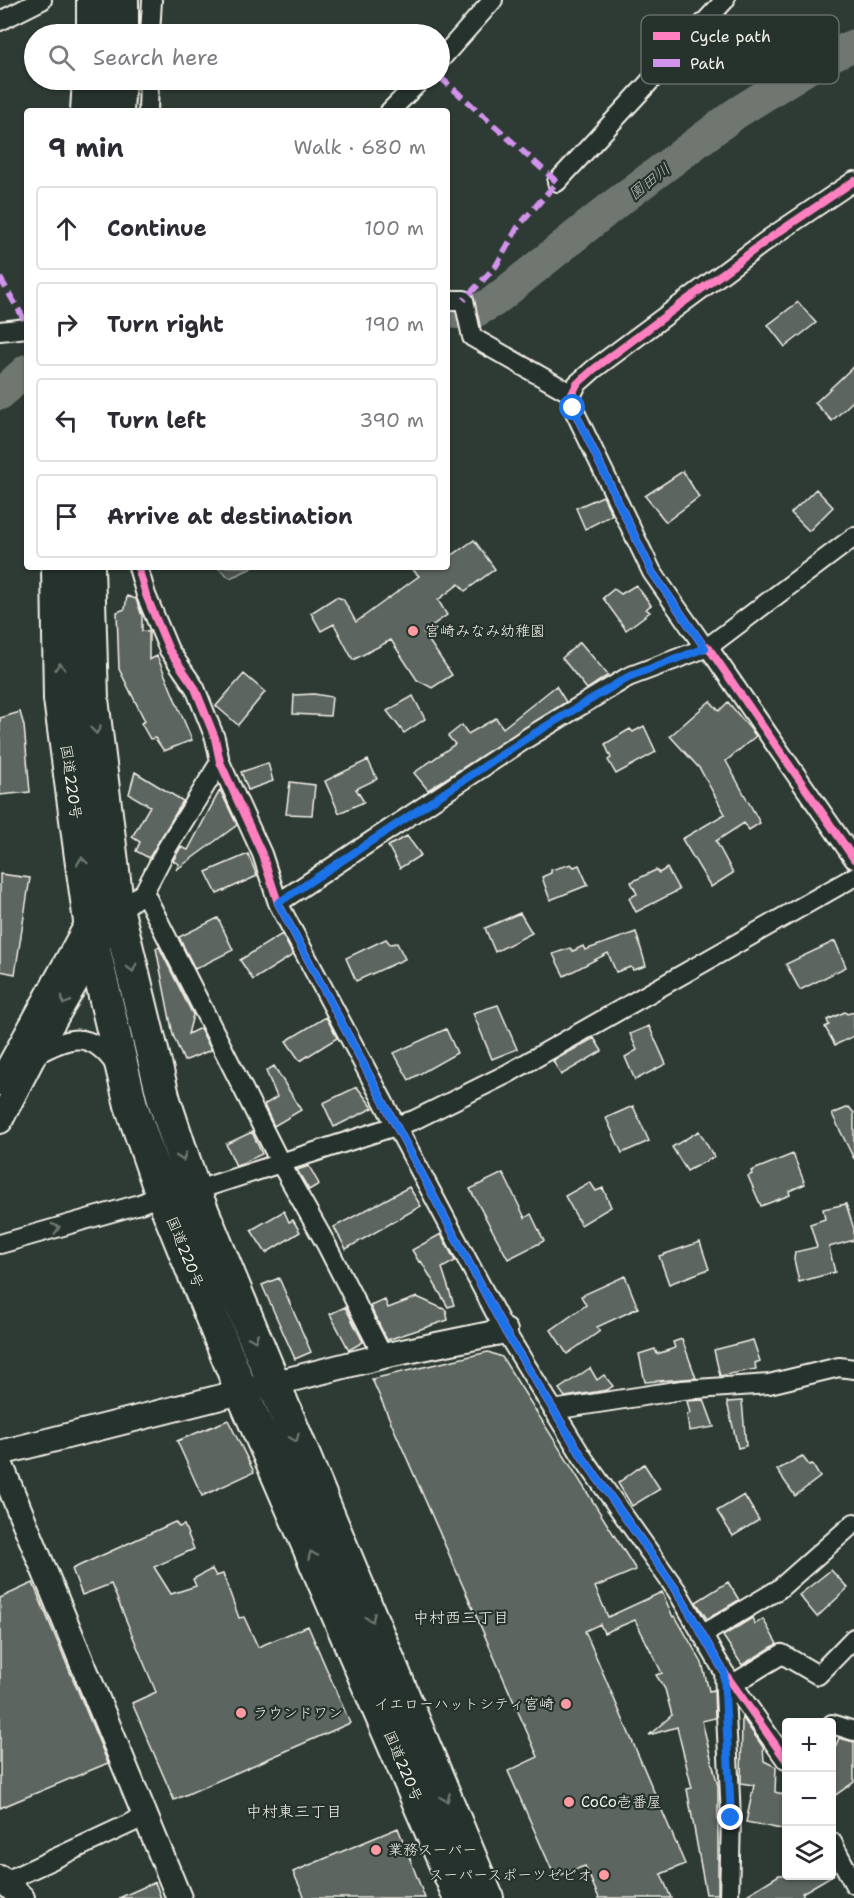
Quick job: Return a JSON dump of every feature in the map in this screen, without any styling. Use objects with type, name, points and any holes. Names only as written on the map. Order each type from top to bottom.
[{"type":"highway","points":[[93,0],[93,24]]},
{"type":"highway","points":[[122,0],[122,24]]},
{"type":"highway","points":[[87,108],[88,90]]},
{"type":"highway","points":[[117,108],[118,90]]},
{"type":"highway","name":"国道220号","points":[[58,570],[60,699],[104,915],[194,1191],[487,1898]]},
{"type":"highway","name":"国道220号","points":[[88,570],[92,699],[104,915],[94,950],[131,1105],[162,1195],[242,1392],[460,1898]]},
{"type":"street","points":[[0,21],[42,0]]},
{"type":"street","points":[[151,24],[152,0]]},
{"type":"street","points":[[450,49],[493,0]]},
{"type":"street","points":[[711,15],[725,0]]},
{"type":"street","points":[[557,182],[647,84]]},
{"type":"street","points":[[148,108],[149,90]]},
{"type":"street","points":[[393,108],[411,90]]},
{"type":"street","points":[[854,181],[770,238],[594,369],[577,384],[572,394],[573,408],[584,433],[652,572],[854,859]]},
{"type":"street","points":[[450,300],[464,300],[472,337],[572,394]]},
{"type":"street","points":[[0,331],[24,328]]},
{"type":"street","points":[[278,903],[527,738],[628,677],[706,647],[854,537]]},
{"type":"street","points":[[139,570],[146,595],[169,650],[195,688],[214,738],[220,762],[262,854],[278,903],[505,1331],[583,1458],[677,1591],[729,1678],[782,1754]]},
{"type":"street","points":[[0,1083],[104,915],[144,892],[167,848],[220,762]]},
{"type":"street","points":[[194,1191],[398,1126],[507,1074],[854,877]]},
{"type":"street","points":[[144,892],[281,1164],[326,1244],[383,1356]]},
{"type":"street","points":[[0,1121],[33,1057],[94,950]]},
{"type":"street","points":[[33,1057],[63,1040],[92,1041],[109,1055],[124,1078]]},
{"type":"street","points":[[0,1244],[140,1204],[162,1195]]},
{"type":"street","points":[[0,1453],[383,1356],[505,1331]]},
{"type":"street","points":[[553,1410],[682,1390],[769,1384],[839,1367],[854,1369]]},
{"type":"street","points":[[0,1463],[178,1898]]},
{"type":"street","points":[[702,1635],[779,1589],[854,1523]]},
{"type":"street","points":[[729,1678],[782,1654],[818,1675],[854,1638]]},
{"type":"street","points":[[729,1678],[731,1818],[729,1898]]},
{"type":"street","points":[[836,1726],[854,1731]]},
{"type":"street","points":[[22,1898],[2,1880],[144,1816]]},
{"type":"street","points":[[836,1851],[854,1884]]},
{"type":"shaded area","points":[[221,570],[247,570],[230,578]]},
{"type":"building","points":[[798,302],[816,323],[785,347],[768,325]]},
{"type":"building","points":[[854,366],[854,400],[832,421],[815,403]]},
{"type":"building","points":[[683,471],[699,497],[666,522],[645,496]]},
{"type":"building","points":[[816,489],[833,507],[809,531],[791,513]]},
{"type":"building","points":[[603,496],[612,515],[585,529],[576,508]]},
{"type":"building","points":[[474,540],[495,569],[465,591],[459,584],[438,600],[447,615],[423,632],[452,675],[432,688],[417,680],[391,640],[353,660],[334,624],[321,631],[311,613],[336,597],[343,599],[356,622],[419,576],[413,570],[450,570],[450,557]]},
{"type":"building","points":[[636,585],[651,605],[646,609],[650,612],[626,630],[603,598],[614,589],[621,594]]},
{"type":"building","points":[[127,596],[136,599],[142,616],[142,631],[149,632],[149,660],[157,656],[192,740],[164,751],[155,738],[150,739],[141,723],[145,721],[119,669],[117,612],[125,609]]},
{"type":"building","points":[[580,642],[608,675],[587,689],[562,658]]},
{"type":"building","points":[[244,674],[265,692],[238,725],[216,706]]},
{"type":"building","points":[[556,686],[566,702],[428,790],[414,773],[455,744],[448,736],[462,725],[468,734],[496,718],[503,728]]},
{"type":"building","points":[[314,694],[332,697],[330,716],[293,714],[294,695]]},
{"type":"building","points":[[413,696],[425,719],[404,733],[387,711]]},
{"type":"building","points":[[710,701],[719,711],[728,702],[756,736],[726,761],[760,823],[749,830],[744,823],[716,841],[733,873],[711,887],[682,839],[725,814],[700,769],[670,736]]},
{"type":"building","points":[[20,712],[24,726],[30,792],[0,795],[0,718]]},
{"type":"building","points":[[644,726],[656,752],[616,774],[608,760],[611,758],[605,744],[630,729],[633,732]]},
{"type":"building","points":[[368,760],[377,779],[356,789],[364,802],[339,813],[325,781]]},
{"type":"building","points":[[268,763],[273,781],[248,790],[241,772]]},
{"type":"building","points":[[135,772],[183,801],[149,858],[136,851],[140,842],[132,837],[150,806],[129,794]]},
{"type":"building","points":[[290,782],[315,785],[312,815],[286,814]]},
{"type":"building","points":[[220,790],[237,825],[176,870],[179,864],[173,861],[181,847],[188,850]]},
{"type":"building","points":[[407,836],[421,855],[400,868],[388,846]]},
{"type":"building","points":[[248,854],[257,876],[217,894],[206,872]]},
{"type":"building","points":[[571,864],[574,867],[579,865],[588,885],[550,900],[542,877],[551,873],[551,870]]},
{"type":"building","points":[[667,868],[679,890],[636,912],[629,898],[637,894],[631,882],[656,870],[659,873]]},
{"type":"building","points":[[0,874],[30,878],[15,974],[0,971]]},
{"type":"building","points":[[520,913],[532,933],[495,952],[485,928]]},
{"type":"building","points":[[218,918],[233,950],[195,969],[179,937]]},
{"type":"building","points":[[636,932],[646,966],[633,970],[631,967],[616,972],[608,953],[564,976],[553,954],[570,948],[573,951],[583,946],[585,950]]},
{"type":"building","points":[[282,934],[293,955],[253,980],[240,960]]},
{"type":"building","points":[[386,939],[390,944],[397,943],[405,959],[356,981],[346,958]]},
{"type":"building","points":[[835,941],[846,967],[800,990],[786,964]]},
{"type":"building","points":[[159,947],[193,1015],[188,1034],[200,1028],[211,1050],[184,1061],[173,1035],[156,948]]},
{"type":"building","points":[[498,1005],[517,1049],[492,1059],[473,1013]]},
{"type":"building","points":[[845,1012],[847,1014],[854,1012],[854,1036],[835,1045],[825,1027],[829,1025],[827,1020]]},
{"type":"building","points":[[326,1017],[337,1038],[300,1061],[286,1041]]},
{"type":"building","points":[[649,1026],[666,1064],[635,1080],[625,1057],[637,1050],[630,1034]]},
{"type":"building","points":[[446,1029],[457,1053],[409,1080],[394,1053]]},
{"type":"building","points":[[594,1038],[602,1051],[561,1075],[553,1061]]},
{"type":"building","points":[[274,1066],[301,1110],[274,1126],[264,1105],[277,1097],[266,1071]]},
{"type":"building","points":[[357,1087],[373,1108],[334,1127],[323,1103]]},
{"type":"building","points":[[633,1106],[649,1141],[622,1153],[606,1118]]},
{"type":"building","points":[[849,1107],[854,1113],[854,1159],[832,1114]]},
{"type":"building","points":[[699,1131],[714,1157],[687,1171],[672,1147]]},
{"type":"building","points":[[252,1132],[262,1154],[236,1166],[226,1144]]},
{"type":"building","points":[[793,1154],[805,1184],[789,1191],[790,1195],[761,1206],[748,1176],[752,1174],[751,1171]]},
{"type":"building","points":[[309,1166],[319,1184],[309,1190],[297,1170]]},
{"type":"building","points":[[503,1173],[525,1218],[531,1214],[544,1241],[508,1259],[470,1189]]},
{"type":"building","points":[[590,1182],[596,1191],[603,1188],[611,1207],[581,1225],[565,1196]]},
{"type":"building","points":[[409,1187],[421,1206],[346,1249],[334,1227]]},
{"type":"building","points":[[846,1204],[854,1229],[854,1240],[829,1247],[835,1272],[799,1282],[794,1259],[795,1252],[817,1247],[810,1224],[825,1219],[823,1209]]},
{"type":"building","points":[[284,1211],[289,1222],[293,1220],[300,1232],[266,1253],[251,1230]]},
{"type":"building","points":[[441,1234],[455,1261],[442,1268],[454,1305],[448,1307],[412,1250]]},
{"type":"building","points":[[700,1242],[709,1269],[669,1284],[659,1256]]},
{"type":"building","points":[[625,1276],[638,1308],[597,1327],[600,1331],[567,1354],[551,1330],[586,1305],[581,1296]]},
{"type":"building","points":[[279,1278],[311,1352],[295,1359],[262,1285]]},
{"type":"building","points":[[417,1297],[446,1310],[448,1320],[387,1340],[370,1306],[385,1300],[388,1308]]},
{"type":"building","points":[[345,1307],[363,1342],[349,1350],[330,1314]]},
{"type":"building","points":[[682,1339],[696,1378],[645,1382],[639,1354],[655,1349],[657,1354],[675,1348],[673,1342]]},
{"type":"building","points":[[753,1340],[760,1361],[755,1363],[756,1369],[720,1376],[714,1350]]},
{"type":"building","points":[[488,1352],[502,1357],[636,1570],[595,1587],[608,1617],[662,1592],[673,1617],[675,1616],[702,1663],[709,1691],[714,1690],[715,1718],[702,1721],[718,1786],[718,1894],[706,1894],[687,1789],[692,1788],[677,1727],[649,1735],[672,1715],[665,1689],[656,1675],[662,1673],[635,1620],[604,1633],[600,1624],[585,1631],[685,1864],[661,1874],[671,1898],[599,1898],[585,1866],[555,1877],[508,1771],[538,1757],[372,1379]]},
{"type":"building","points":[[590,1368],[597,1380],[604,1375],[613,1386],[607,1390],[565,1397],[559,1389]]},
{"type":"building","points":[[704,1400],[714,1427],[689,1431],[687,1415],[690,1413],[687,1401]]},
{"type":"building","points":[[742,1401],[746,1446],[738,1448],[727,1402]]},
{"type":"building","points":[[228,1420],[254,1472],[202,1496],[177,1441]]},
{"type":"building","points":[[802,1456],[809,1465],[812,1464],[820,1477],[795,1496],[777,1470]]},
{"type":"building","points":[[644,1464],[660,1489],[632,1506],[618,1483]]},
{"type":"building","points":[[744,1495],[759,1520],[733,1536],[717,1511]]},
{"type":"building","points":[[175,1522],[179,1527],[184,1525],[194,1549],[154,1567],[171,1594],[196,1586],[193,1579],[212,1569],[216,1576],[223,1574],[239,1618],[244,1617],[258,1647],[308,1626],[350,1723],[174,1800],[132,1703],[156,1692],[111,1584],[82,1595],[72,1569]]},
{"type":"building","points":[[831,1570],[848,1588],[817,1617],[799,1595]]},
{"type":"building","points":[[728,1582],[739,1600],[707,1619],[696,1602]]},
{"type":"building","points":[[33,1583],[108,1763],[0,1808],[0,1598]]},
{"type":"building","points":[[752,1618],[755,1624],[763,1619],[777,1644],[742,1665],[723,1636]]},
{"type":"building","points":[[742,1717],[763,1747],[764,1761],[776,1767],[775,1792],[782,1794],[782,1829],[746,1822],[754,1785],[741,1783]]},
{"type":"building","points":[[839,1738],[854,1742],[854,1782],[836,1795],[836,1772],[836,1745]]},
{"type":"building","name":"業務スーパー","points":[[398,1828],[425,1898],[305,1898],[293,1872]]},
{"type":"building","points":[[779,1875],[782,1875],[782,1880],[824,1880],[802,1893],[805,1898],[742,1898]]},
{"type":"building","points":[[155,1882],[161,1898],[119,1898]]},
{"type":"waterway","name":"園田川","points":[[839,52],[854,45]]},
{"type":"waterway","name":"園田川","points":[[450,312],[471,314],[493,302],[615,204],[735,114],[783,84]]},
{"type":"waterway","name":"園田川","points":[[0,394],[24,373]]},
{"type":"marked path","points":[[450,86],[557,182],[518,227],[496,266],[464,300]]},
{"type":"marked path","points":[[0,278],[24,319]]},
{"type":"cycle path","points":[[854,181],[770,238],[594,369],[577,384],[572,394],[573,408],[652,572],[705,648],[708,647],[854,859]]},
{"type":"cycle path","points":[[139,570],[146,595],[169,650],[195,688],[215,738],[220,762],[262,854],[278,903],[505,1331],[583,1458],[677,1591],[724,1672],[782,1754]]},
{"type":"place","name":"宮崎みなみ幼稚園","points":[[413,631]]},
{"type":"place","name":"イエローハットシティ宮崎","points":[[566,1704]]},
{"type":"place","name":"ラウンドワン","points":[[241,1713]]},
{"type":"place","name":"CoCo壱番屋","points":[[569,1802]]},
{"type":"place","name":"業務スーパー","points":[[376,1850]]},
{"type":"place","name":"スーパースポーツゼビオ","points":[[604,1875]]},
{"type":"district","name":"中村西三丁目","points":[[461,1617]]},
{"type":"district","name":"中村東三丁目","points":[[294,1811]]},
{"type":"route","points":[[573,408],[596,453],[622,514],[652,572],[705,648],[628,677],[527,738],[278,903],[505,1331],[583,1458],[677,1591],[724,1672],[731,1818]]}]
